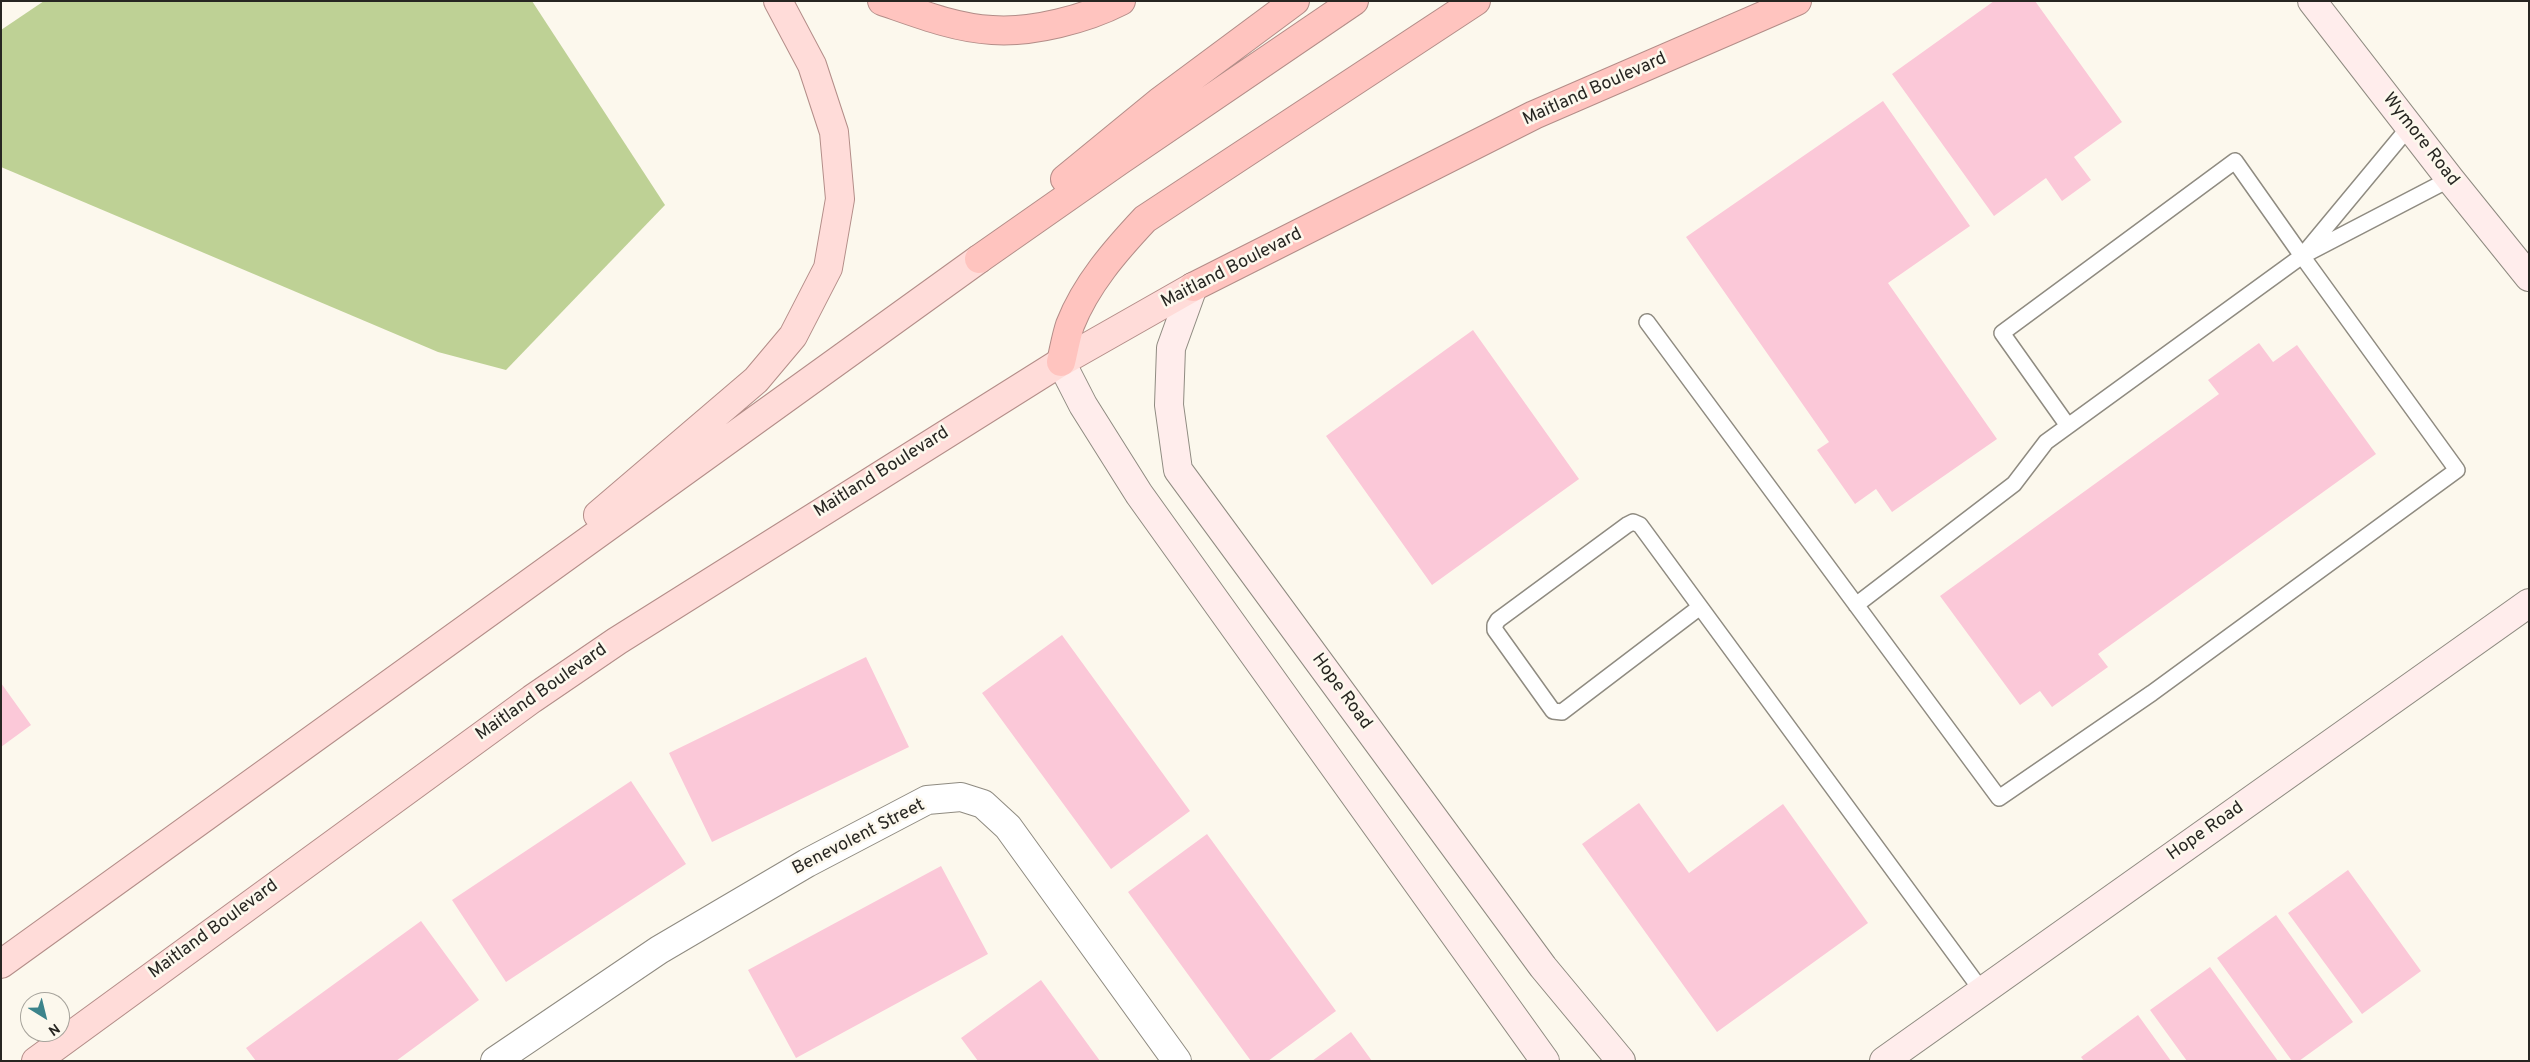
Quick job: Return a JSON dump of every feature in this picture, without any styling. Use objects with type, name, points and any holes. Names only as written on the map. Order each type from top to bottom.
[{"type":"highway","points":[[882,1],[940,20],[992,30],[1041,28],[1110,7],[1121,1]]},
{"type":"highway","points":[[979,259],[1085,162],[1158,102],[1295,1]]},
{"type":"highway","points":[[979,259],[1354,1]]},
{"type":"highway","points":[[1061,362],[1070,325],[1085,295],[1110,256],[1145,219],[1476,1]]},
{"type":"highway","name":"Maitland Boulevard","points":[[1193,287],[1534,115],[1797,1]]},
{"type":"main road","points":[[425,660],[756,380],[793,336],[828,268],[840,199],[834,132],[812,65],[778,1]]},
{"type":"main road","name":"Wymore Road","points":[[2312,1],[2450,180],[2529,277]]},
{"type":"main road","points":[[1,964],[979,259]]},
{"type":"main road","name":"Maitland Boulevard","points":[[36,1061],[252,901],[586,662],[797,526],[1061,362],[1193,287]]},
{"type":"main road","name":"Hope Road","points":[[1193,287],[1171,348],[1169,405],[1178,470],[1542,967],[1621,1061]]},
{"type":"main road","points":[[1061,362],[1083,405],[1139,494],[1545,1061]]},
{"type":"main road","name":"Hope Road","points":[[1884,1061],[2529,603]]},
{"type":"street","name":"Benevolent Street","points":[[494,1061],[659,950],[807,863],[927,800],[961,797],[983,804],[1008,827],[1177,1061]]},
{"type":"lane","points":[[2302,256],[2409,126]]},
{"type":"lane","points":[[1647,322],[1999,798],[2152,693],[2457,470],[2235,161],[2002,333],[2068,426]]},
{"type":"lane","points":[[1856,605],[2014,484],[2046,442],[2302,256],[2450,180]]},
{"type":"lane","points":[[1700,607],[1570,706],[1558,713],[1553,711],[1495,630],[1494,625],[1498,620],[1633,522],[1640,525],[1982,991]]},
{"type":"green space","points":[[44,1],[532,1],[665,205],[506,370],[438,352],[1,167],[1,30]]},
{"type":"building","points":[[1994,1],[2035,1],[2122,122],[2074,157],[2091,180],[2062,201],[2046,178],[1994,216],[1892,74]]},
{"type":"building","points":[[1883,101],[1970,226],[1888,283],[1997,439],[1892,512],[1876,489],[1855,504],[1817,450],[1829,442],[1686,237]]},
{"type":"building","points":[[1473,330],[1579,479],[1432,585],[1326,436]]},
{"type":"building","points":[[2259,343],[2273,362],[2297,345],[2376,454],[2098,654],[2108,667],[2052,707],[2040,691],[2020,705],[1940,596],[2219,394],[2208,380]]},
{"type":"building","points":[[1062,635],[1190,811],[1111,869],[982,693]]},
{"type":"building","points":[[866,657],[909,747],[712,842],[669,753]]},
{"type":"building","points":[[1,683],[31,725],[1,747]]},
{"type":"building","points":[[631,781],[686,864],[506,982],[452,900]]},
{"type":"building","points":[[1639,803],[1689,873],[1783,804],[1868,923],[1717,1032],[1582,844]]},
{"type":"building","points":[[1207,834],[1336,1011],[1268,1061],[1251,1061],[1128,892]]},
{"type":"building","points":[[941,866],[988,954],[796,1058],[748,970]]},
{"type":"building","points":[[2348,870],[2421,971],[2362,1014],[2288,913]]},
{"type":"building","points":[[2276,915],[2353,1022],[2299,1061],[2292,1061],[2217,958]]},
{"type":"building","points":[[421,921],[479,1000],[396,1061],[256,1061],[246,1048]]},
{"type":"building","points":[[2210,967],[2278,1061],[2187,1061],[2150,1010]]},
{"type":"building","points":[[1041,980],[1100,1061],[978,1061],[961,1038]]},
{"type":"building","points":[[2138,1015],[2171,1061],[2084,1061],[2081,1057]]},
{"type":"building","points":[[1351,1032],[1372,1061],[1312,1061]]}]
